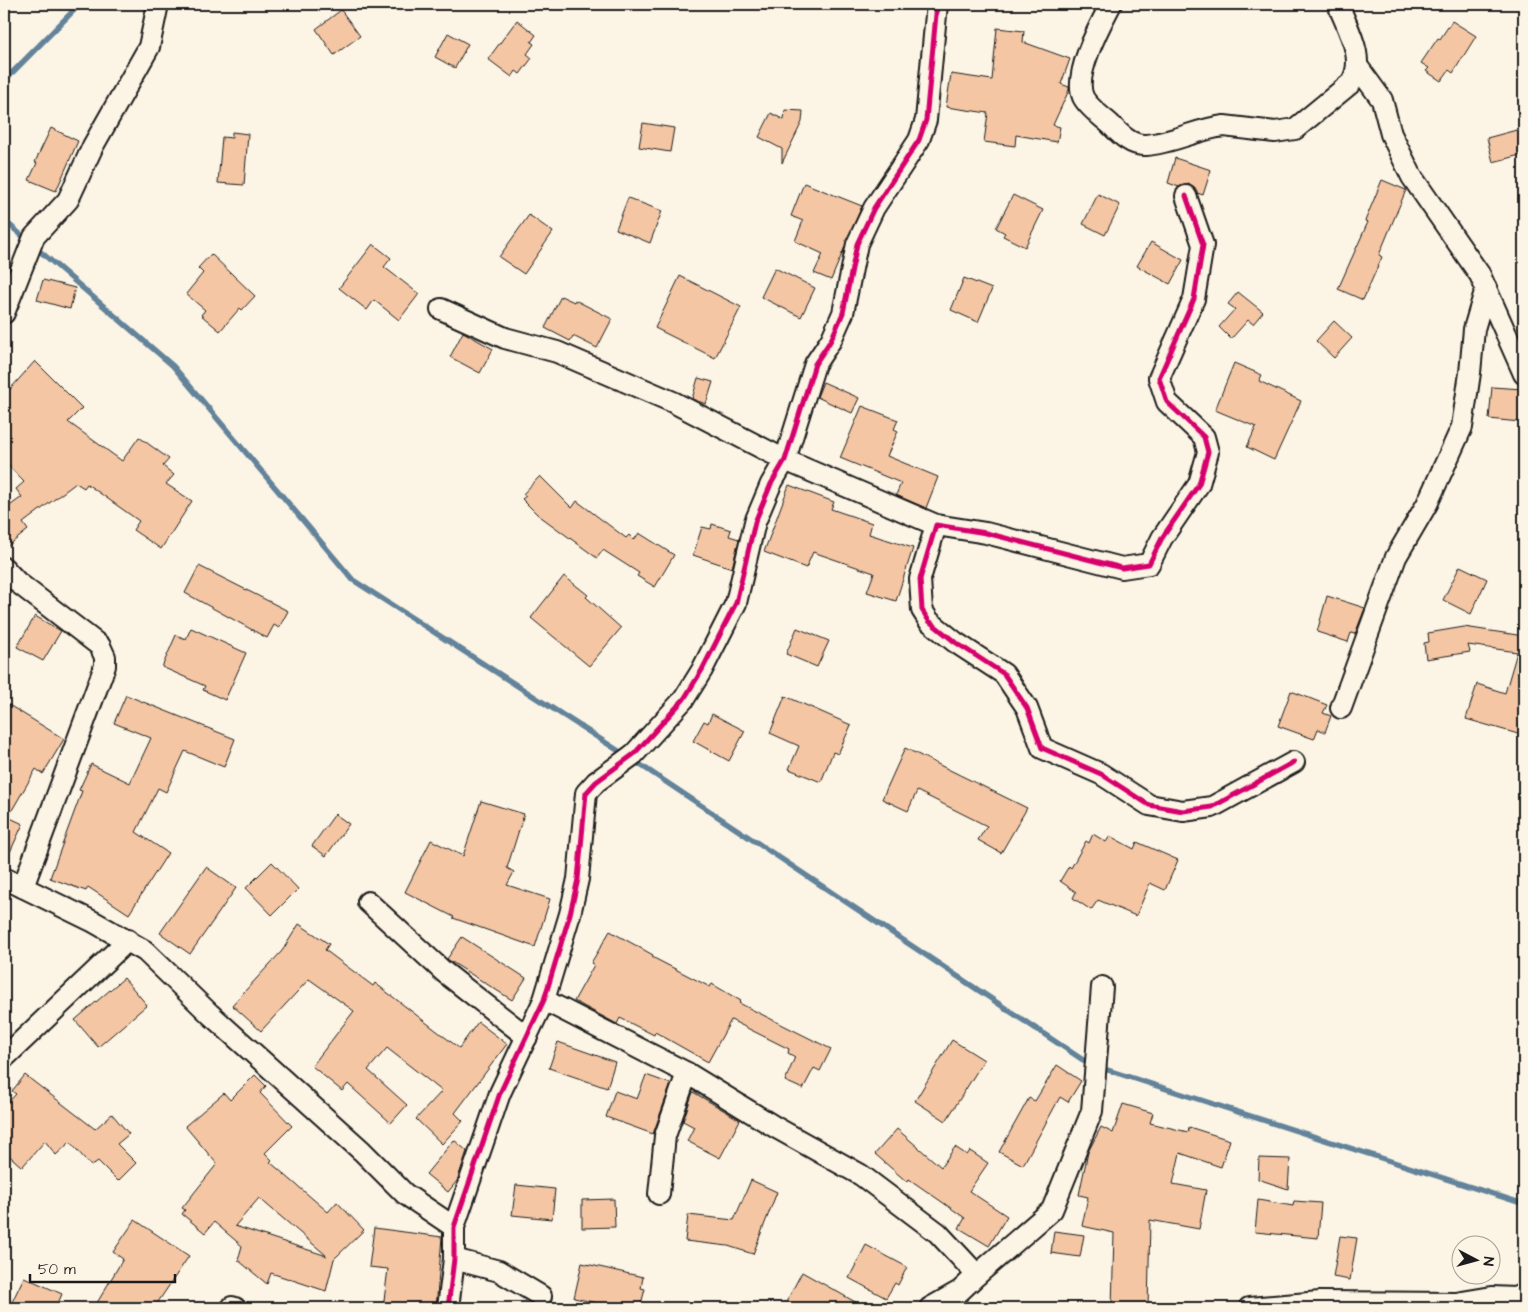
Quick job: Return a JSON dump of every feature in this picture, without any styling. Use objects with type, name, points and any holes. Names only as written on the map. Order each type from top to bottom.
[{"type":"street","points":[[4,314],[34,237],[68,200],[93,146],[149,47],[158,4]]},
{"type":"street","points":[[448,1308],[454,1259],[454,1227],[500,1093],[544,1000],[570,914],[578,879],[586,793],[596,782],[634,754],[684,699],[702,670],[736,603],[756,522],[771,484],[786,460],[815,364],[831,340],[843,313],[857,244],[874,208],[920,140],[926,120],[936,4]]},
{"type":"street","points":[[1111,4],[1084,64],[1080,89],[1084,99],[1120,134],[1137,144],[1146,145],[1175,139],[1208,128],[1224,126],[1275,132],[1295,129],[1351,83],[1358,68]]},
{"type":"street","points":[[1338,4],[1356,53],[1358,68],[1382,100],[1391,134],[1412,176],[1480,275],[1524,374]]},
{"type":"street","points":[[441,310],[504,338],[557,352],[673,402],[786,460],[936,525],[986,534],[1122,568],[1149,564],[1162,538],[1199,484],[1208,452],[1204,437],[1167,402],[1159,378],[1194,299],[1202,245],[1186,196]]},
{"type":"street","points":[[1341,708],[1396,557],[1427,504],[1462,427],[1474,329],[1486,288]]},
{"type":"street","points":[[936,525],[920,578],[922,610],[929,621],[955,642],[1004,674],[1027,708],[1042,748],[1101,774],[1150,805],[1183,810],[1212,807],[1294,762]]},
{"type":"street","points":[[4,568],[18,582],[100,646],[105,657],[106,666],[23,887]]},
{"type":"street","points":[[4,878],[128,940],[145,951],[210,1014],[362,1151],[405,1194],[454,1227]]},
{"type":"street","points":[[368,902],[444,972],[527,1037]]},
{"type":"street","points":[[4,1058],[128,940]]},
{"type":"street","points":[[930,1308],[960,1291],[1052,1210],[1092,1111],[1102,987]]},
{"type":"street","points":[[544,1000],[687,1073],[775,1127],[861,1174],[938,1233],[977,1275]]},
{"type":"street","points":[[659,1194],[664,1136],[687,1073]]},
{"type":"street","points":[[454,1259],[499,1271],[540,1296]]},
{"type":"street","points":[[1249,1308],[1320,1302],[1456,1303],[1492,1297],[1515,1298],[1524,1294]]},
{"type":"building","points":[[341,10],[360,36],[334,55],[316,29]]},
{"type":"building","points":[[517,20],[536,35],[531,42],[534,44],[527,54],[532,58],[520,74],[516,71],[512,77],[488,59]]},
{"type":"building","points":[[1452,21],[1476,36],[1453,73],[1449,70],[1441,81],[1426,71],[1429,68],[1421,63]]},
{"type":"building","points":[[997,28],[1024,31],[1023,42],[1070,59],[1061,84],[1069,87],[1069,90],[1053,125],[1060,127],[1057,142],[1016,135],[1015,146],[984,142],[988,113],[946,107],[951,74],[992,80]]},
{"type":"building","points":[[448,33],[468,44],[455,68],[435,57]]},
{"type":"building","points":[[785,110],[803,111],[802,122],[782,163],[782,149],[759,137],[771,113],[784,120]]},
{"type":"building","points":[[643,123],[674,128],[670,152],[639,147]]},
{"type":"building","points":[[51,128],[78,141],[56,191],[29,180]]},
{"type":"building","points":[[1524,128],[1524,154],[1493,162],[1487,138]]},
{"type":"building","points":[[232,132],[248,134],[244,185],[218,183],[222,137],[232,138]]},
{"type":"building","points":[[1175,158],[1211,170],[1203,195],[1197,193],[1189,184],[1179,187],[1168,183]]},
{"type":"building","points":[[1382,180],[1406,190],[1379,255],[1382,257],[1363,300],[1338,289],[1368,222],[1365,221]]},
{"type":"building","points":[[804,183],[862,206],[831,280],[814,273],[823,254],[795,241],[803,221],[791,216]]},
{"type":"building","points":[[1098,194],[1120,205],[1105,235],[1083,224]]},
{"type":"building","points":[[1013,195],[1043,210],[1025,247],[1003,236],[1005,233],[996,228]]},
{"type":"building","points":[[628,198],[662,211],[650,243],[616,229]]},
{"type":"building","points":[[529,215],[553,232],[524,274],[499,257]]},
{"type":"building","points":[[1151,242],[1183,260],[1170,284],[1137,266]]},
{"type":"building","points":[[373,244],[391,258],[384,267],[419,294],[399,320],[374,300],[367,310],[339,288]]},
{"type":"building","points":[[211,254],[255,296],[242,310],[240,308],[220,331],[201,315],[205,310],[186,294],[203,273],[198,268]]},
{"type":"building","points":[[775,268],[815,288],[801,317],[761,297]]},
{"type":"building","points":[[680,276],[741,307],[715,358],[655,328]]},
{"type":"building","points":[[964,278],[992,289],[978,322],[951,310]]},
{"type":"building","points":[[43,280],[75,288],[70,309],[37,300]]},
{"type":"building","points":[[1238,292],[1263,312],[1253,324],[1248,320],[1231,339],[1219,327],[1235,309],[1228,304]]},
{"type":"building","points":[[561,296],[574,302],[575,300],[612,319],[597,348],[573,336],[570,341],[545,328]]},
{"type":"building","points":[[1334,321],[1352,338],[1334,358],[1316,341]]},
{"type":"building","points":[[463,332],[493,349],[480,373],[450,357]]},
{"type":"building","points":[[35,361],[82,408],[68,422],[122,461],[139,437],[169,459],[163,466],[174,475],[166,484],[192,501],[161,549],[133,530],[139,521],[87,484],[84,488],[76,483],[23,523],[28,530],[4,549],[4,510],[22,497],[16,489],[24,482],[4,461],[4,396]]},
{"type":"building","points":[[1234,363],[1262,375],[1259,381],[1301,401],[1274,460],[1247,447],[1256,427],[1215,410]]},
{"type":"building","points":[[698,378],[713,382],[706,404],[692,399]]},
{"type":"building","points":[[823,382],[859,398],[852,413],[817,397]]},
{"type":"building","points":[[1492,387],[1523,389],[1520,422],[1489,419]]},
{"type":"building","points":[[862,406],[898,420],[894,429],[898,431],[887,456],[938,477],[926,508],[896,495],[901,483],[840,458]]},
{"type":"building","points":[[540,476],[572,508],[577,501],[626,538],[629,535],[634,540],[639,533],[674,555],[655,587],[637,576],[639,573],[603,550],[597,558],[537,514],[522,499],[526,496],[523,494]]},
{"type":"building","points":[[789,485],[834,502],[831,509],[872,523],[869,534],[913,548],[896,601],[867,592],[874,573],[813,552],[806,568],[764,552]]},
{"type":"building","points":[[712,524],[731,530],[729,536],[739,539],[732,568],[693,555],[702,527],[711,529]]},
{"type":"building","points":[[199,566],[288,611],[279,628],[274,625],[267,638],[185,593]]},
{"type":"building","points":[[1460,566],[1487,579],[1471,614],[1443,600]]},
{"type":"building","points":[[564,576],[588,595],[586,597],[621,628],[589,666],[531,618]]},
{"type":"building","points":[[1327,596],[1365,608],[1355,634],[1351,633],[1348,642],[1317,632]]},
{"type":"building","points":[[35,616],[61,631],[43,661],[17,647]]},
{"type":"building","points":[[1464,627],[1524,636],[1524,714],[1518,734],[1466,719],[1477,684],[1505,693],[1517,652],[1468,645],[1470,652],[1426,659],[1424,643],[1429,642],[1428,633]]},
{"type":"building","points":[[191,628],[246,653],[225,700],[203,690],[205,686],[162,667],[176,635],[186,639]]},
{"type":"building","points":[[797,628],[829,641],[817,667],[786,654]]},
{"type":"building","points":[[1291,691],[1327,705],[1323,713],[1331,716],[1325,732],[1318,729],[1314,739],[1278,726]]},
{"type":"building","points":[[126,695],[235,739],[224,767],[185,751],[166,792],[158,788],[136,832],[168,853],[129,914],[88,887],[86,891],[50,878],[82,791],[79,790],[91,764],[130,783],[151,738],[114,723]]},
{"type":"building","points":[[785,696],[851,725],[838,754],[833,752],[821,782],[789,769],[799,746],[770,733]]},
{"type":"building","points":[[4,702],[64,739],[43,774],[36,769],[8,817],[23,824],[4,865]]},
{"type":"building","points":[[712,714],[745,731],[729,761],[693,741],[704,721],[708,723]]},
{"type":"building","points":[[905,748],[1027,808],[1001,853],[978,840],[987,826],[917,791],[908,811],[882,799]]},
{"type":"building","points":[[481,801],[524,814],[507,868],[514,872],[507,885],[550,899],[535,947],[453,918],[405,892],[431,840],[463,856]]},
{"type":"building","points":[[335,814],[349,824],[326,856],[312,846]]},
{"type":"building","points":[[1093,834],[1106,842],[1110,836],[1134,849],[1137,842],[1178,860],[1165,890],[1150,883],[1136,916],[1098,900],[1091,910],[1073,898],[1076,892],[1060,881],[1069,866],[1071,868],[1086,841],[1089,843]]},
{"type":"building","points":[[272,862],[298,889],[272,915],[246,888]]},
{"type":"building","points":[[206,867],[236,888],[190,954],[160,933]]},
{"type":"building","points":[[299,924],[329,944],[325,950],[373,986],[375,983],[459,1048],[478,1022],[507,1044],[455,1113],[463,1121],[442,1144],[416,1119],[442,1091],[387,1048],[368,1070],[407,1105],[391,1123],[348,1084],[342,1091],[312,1066],[354,1011],[309,979],[261,1031],[232,1005],[282,951]]},
{"type":"building","points":[[610,931],[653,955],[652,957],[710,987],[712,984],[741,1001],[739,1003],[831,1049],[820,1071],[814,1068],[803,1089],[785,1081],[795,1057],[788,1053],[789,1049],[731,1020],[708,1062],[655,1032],[654,1035],[620,1018],[617,1024],[574,1001],[594,965],[591,963]]},
{"type":"building","points":[[462,937],[526,978],[512,1000],[447,959]]},
{"type":"building","points":[[124,978],[147,1005],[98,1047],[75,1020]]},
{"type":"building","points":[[952,1040],[984,1060],[946,1121],[915,1101]]},
{"type":"building","points":[[558,1042],[615,1062],[607,1088],[549,1068]]},
{"type":"building","points":[[1057,1065],[1081,1081],[1068,1102],[1060,1097],[1023,1165],[999,1152],[1029,1098],[1035,1101]]},
{"type":"building","points":[[25,1075],[95,1129],[112,1114],[129,1134],[117,1144],[136,1163],[118,1181],[98,1161],[91,1166],[70,1142],[56,1155],[45,1141],[22,1167],[4,1151],[4,1107],[16,1094],[12,1091]]},
{"type":"building","points":[[255,1075],[266,1086],[260,1093],[292,1126],[265,1153],[272,1160],[270,1162],[328,1212],[337,1202],[364,1230],[334,1259],[326,1291],[271,1273],[267,1284],[238,1260],[242,1246],[214,1222],[205,1233],[182,1214],[185,1210],[182,1208],[217,1164],[185,1126],[224,1093],[230,1100]],"holes":[[[259,1198],[327,1256],[235,1226]]]},
{"type":"building","points":[[646,1075],[671,1084],[653,1134],[606,1117],[615,1091],[637,1099]]},
{"type":"building","points":[[693,1092],[740,1120],[720,1158],[687,1141],[694,1127],[683,1121]]},
{"type":"building","points":[[1123,1104],[1153,1113],[1150,1123],[1188,1132],[1189,1127],[1230,1140],[1221,1167],[1180,1153],[1173,1184],[1206,1190],[1199,1229],[1150,1220],[1148,1308],[1112,1308],[1114,1233],[1082,1226],[1088,1197],[1079,1195],[1088,1152],[1101,1127],[1113,1133]]},
{"type":"building","points":[[897,1129],[941,1167],[955,1147],[967,1155],[970,1151],[988,1163],[969,1191],[1007,1216],[989,1246],[959,1228],[965,1218],[909,1179],[907,1182],[875,1154]]},
{"type":"building","points":[[454,1140],[467,1151],[457,1181],[448,1192],[426,1174]]},
{"type":"building","points":[[1259,1158],[1290,1159],[1288,1189],[1258,1179]]},
{"type":"building","points":[[751,1180],[777,1192],[753,1254],[728,1246],[685,1241],[688,1215],[734,1220]]},
{"type":"building","points":[[516,1185],[555,1189],[552,1219],[512,1215]]},
{"type":"building","points":[[614,1199],[615,1227],[582,1228],[582,1200]]},
{"type":"building","points":[[1258,1200],[1293,1206],[1294,1201],[1321,1203],[1318,1238],[1255,1232]]},
{"type":"building","points":[[135,1220],[189,1256],[154,1308],[94,1308],[123,1259],[113,1252]]},
{"type":"building","points":[[374,1228],[442,1237],[436,1308],[383,1308],[388,1269],[369,1267]]},
{"type":"building","points":[[1054,1231],[1084,1235],[1080,1257],[1051,1253]]},
{"type":"building","points":[[1340,1236],[1357,1238],[1350,1280],[1333,1277]]},
{"type":"building","points":[[866,1245],[907,1267],[898,1285],[895,1283],[886,1298],[849,1278]]},
{"type":"building","points":[[582,1263],[643,1277],[641,1288],[645,1289],[640,1308],[621,1308],[574,1298]]},
{"type":"building","points":[[802,1272],[866,1308],[783,1308]]},
{"type":"building","points":[[24,1277],[62,1294],[56,1308],[19,1308],[11,1304]]},
{"type":"waterway","points":[[4,81],[80,4]]},
{"type":"waterway","points":[[4,220],[28,241]]},
{"type":"waterway","points":[[35,247],[173,366],[353,580],[625,755]]},
{"type":"waterway","points":[[633,760],[1089,1064],[1524,1204]]},
{"type":"cycle path","points":[[448,1308],[454,1259],[454,1227],[500,1093],[544,1000],[570,914],[578,879],[586,793],[596,782],[634,754],[684,699],[702,670],[736,603],[755,522],[771,484],[785,460],[815,364],[831,340],[843,313],[857,244],[874,208],[919,140],[926,120],[937,4]]},
{"type":"cycle path","points":[[1186,196],[1203,245],[1194,299],[1159,378],[1167,402],[1204,437],[1208,452],[1199,484],[1162,538],[1149,564],[1122,568],[986,533],[936,525],[920,579],[922,610],[929,621],[955,642],[1004,674],[1027,708],[1042,748],[1101,774],[1149,805],[1183,811],[1212,807],[1294,762]]}]
